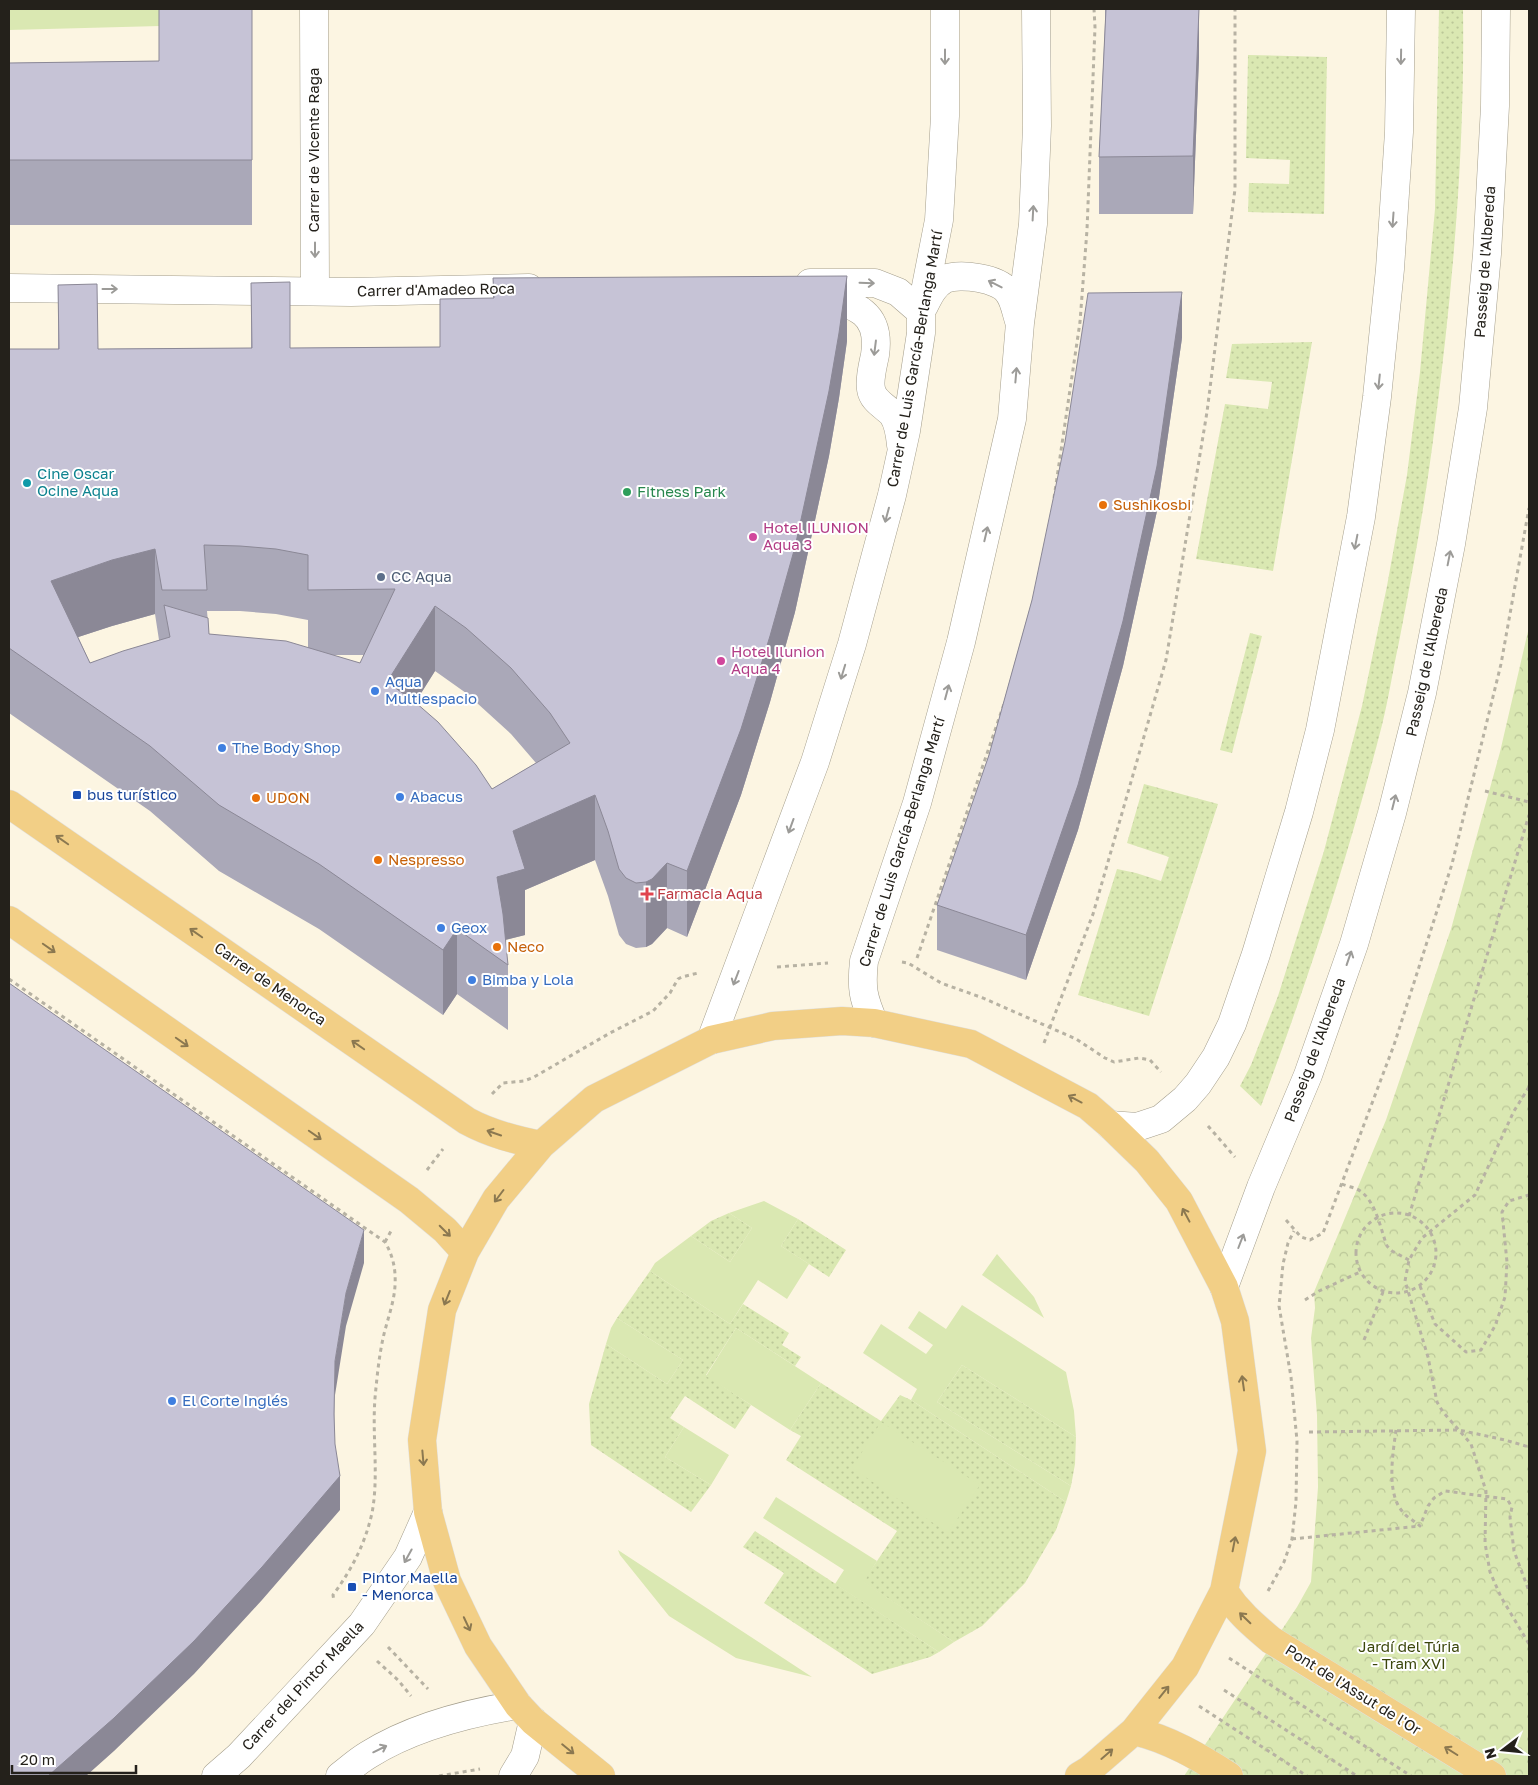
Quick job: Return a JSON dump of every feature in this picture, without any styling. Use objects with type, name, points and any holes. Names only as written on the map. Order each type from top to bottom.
[{"type":"main road","name":"Carrer de Menorca","points":[[9,804],[467,1121],[484,1130],[510,1139],[541,1145]]},
{"type":"main road","points":[[9,920],[409,1200],[445,1230],[464,1252]]},
{"type":"main road","points":[[602,1776],[526,1713],[478,1646],[447,1581],[428,1512],[422,1440],[442,1310],[464,1252],[496,1199],[541,1145],[594,1100],[712,1040],[773,1026],[842,1021],[874,1023],[971,1044],[1088,1106],[1110,1124],[1147,1161],[1179,1201],[1224,1286],[1235,1320],[1252,1451],[1224,1591],[1185,1667],[1134,1730],[1089,1770],[1079,1776]]},
{"type":"main road","name":"Pont de l'Assut de l'Or","points":[[1224,1591],[1240,1613],[1272,1640],[1492,1776]]},
{"type":"main road","points":[[1134,1730],[1155,1736],[1197,1756],[1229,1776]]},
{"type":"street","name":"Carrer de Vicente Raga","points":[[314,9],[315,291]]},
{"type":"street","name":"Carrer de Luis García-Berlanga Martí","points":[[712,1040],[815,762],[854,635],[892,495],[902,448],[921,333],[921,312],[939,220],[945,116],[945,9]]},
{"type":"street","name":"Carrer de Luis García-Berlanga Martí","points":[[874,1023],[865,1002],[862,982],[864,960],[917,803],[961,642],[1012,419],[1020,323],[1032,224],[1037,126],[1036,9]]},
{"type":"street","points":[[1110,1124],[1137,1127],[1162,1119],[1198,1084],[1216,1057],[1232,1024],[1256,954],[1299,812],[1320,730],[1361,517],[1377,397],[1390,269],[1400,132],[1401,9]]},
{"type":"street","name":"Passeig de l'Albereda","points":[[1224,1286],[1261,1187],[1308,1076],[1354,944],[1392,813],[1422,693],[1452,544],[1473,408],[1487,254],[1494,106],[1496,9]]},
{"type":"street","points":[[902,448],[898,426],[893,415],[875,399],[871,390],[876,344],[873,323],[865,314],[854,307],[785,286],[875,283],[898,292],[921,312],[932,290],[946,279],[968,277],[994,281],[1008,291],[1020,323]]},
{"type":"street","name":"Carrer d'Amadeo Roca","points":[[9,288],[351,292],[557,288]]},
{"type":"street","name":"Carrer del Pintor Maella","points":[[216,1776],[239,1756],[362,1624],[408,1556],[428,1512]]},
{"type":"street","points":[[340,1776],[368,1755],[409,1735],[452,1719],[486,1710],[526,1713],[525,1756],[513,1776]]},
{"type":"path","points":[[1052,506],[1080,322],[1088,230],[1094,9]]},
{"type":"path","points":[[1032,1076],[1093,914],[1166,660],[1207,412],[1235,190],[1235,9]]},
{"type":"path","points":[[1272,1585],[1284,1562],[1292,1539],[1296,1502],[1297,1441],[1291,1377],[1279,1306],[1283,1264],[1288,1242],[1294,1231],[1301,1237],[1310,1240],[1323,1233],[1394,1045],[1452,864],[1501,664],[1529,508]]},
{"type":"path","points":[[917,958],[1006,696]]},
{"type":"path","points":[[1485,791],[1529,802]]},
{"type":"path","points":[[1410,1216],[1529,815]]},
{"type":"path","points":[[894,960],[908,963],[941,983],[982,998],[1076,1039],[1114,1062],[1139,1058],[1150,1060],[1261,1187]]},
{"type":"path","points":[[492,1094],[503,1083],[524,1081],[534,1077],[610,1033],[649,1014],[662,1003],[678,979],[682,976],[696,973]]},
{"type":"path","points":[[9,980],[385,1242],[392,1255],[395,1287],[384,1336],[375,1399],[372,1511],[360,1553],[333,1595],[338,1607]]},
{"type":"path","points":[[1529,1087],[1514,1111],[1475,1195],[1422,1238],[1408,1260],[1404,1281],[1428,1356],[1437,1402],[1443,1412],[1471,1444],[1486,1491],[1485,1543],[1490,1572],[1501,1597],[1529,1644]]},
{"type":"path","points":[[428,1168],[444,1147]]},
{"type":"path","points":[[1342,1184],[1357,1189],[1365,1195],[1371,1204],[1387,1246],[1408,1260]]},
{"type":"path","points":[[1420,1286],[1435,1324],[1466,1352],[1481,1350],[1495,1326],[1505,1297],[1507,1262],[1502,1212],[1509,1201],[1529,1194]]},
{"type":"path","points":[[1399,1212],[1410,1216],[1421,1222],[1430,1231],[1436,1255],[1433,1266],[1428,1278],[1420,1286],[1399,1294],[1383,1292],[1372,1287],[1360,1272],[1356,1261],[1356,1248],[1359,1236],[1366,1225],[1376,1218],[1399,1212]]},
{"type":"path","points":[[1305,1300],[1319,1291],[1360,1272]]},
{"type":"path","points":[[1364,1340],[1383,1292]]},
{"type":"path","points":[[1396,1430],[1393,1454],[1393,1494],[1402,1511],[1420,1526]]},
{"type":"path","points":[[1310,1432],[1459,1430],[1529,1447]]},
{"type":"path","points":[[1420,1526],[1431,1502],[1445,1491],[1507,1499],[1512,1507],[1510,1518],[1514,1551],[1529,1591]]},
{"type":"path","points":[[1292,1539],[1420,1526]]},
{"type":"path","points":[[382,1641],[426,1688]]},
{"type":"path","points":[[371,1656],[398,1680],[412,1696]]},
{"type":"path","points":[[1227,1657],[1411,1776]]},
{"type":"path","points":[[1224,1690],[1357,1776]]},
{"type":"path","points":[[1197,1705],[1307,1776]]},
{"type":"path","points":[[438,1776],[483,1768]]},
{"type":"green space","points":[[9,9],[215,9],[160,26],[9,30]]},
{"type":"green space","points":[[1439,9],[1463,9],[1462,113],[1460,165],[1447,321],[1423,507],[1382,725],[1327,917],[1261,1106],[1240,1086],[1251,1065],[1278,996],[1324,851],[1362,706],[1387,586],[1407,475],[1420,372],[1435,209]]},
{"type":"green space","points":[[1248,55],[1327,57],[1324,214],[1248,212],[1249,183],[1289,184],[1290,160],[1246,158]]},
{"type":"green space","points":[[1312,342],[1273,571],[1196,559],[1225,404],[1268,409],[1272,382],[1226,378],[1232,344]]},
{"type":"green space","name":"Jardí del Túria - Tram XVI","points":[[1529,627],[1529,1776],[1184,1776],[1297,1607],[1311,1582],[1318,1487],[1317,1415],[1311,1338],[1315,1308],[1314,1292],[1386,1120],[1451,929],[1500,752]]},
{"type":"green space","points":[[1250,633],[1262,636],[1232,753],[1220,750]]},
{"type":"green space","points":[[1144,784],[1218,804],[1149,1016],[1078,995],[1117,869],[1161,881],[1169,857],[1127,843]]},
{"type":"green space","points":[[764,1201],[798,1219],[781,1246],[809,1264],[787,1299],[758,1280],[730,1324],[650,1271],[655,1263],[691,1236],[730,1262],[752,1228],[729,1213]]},
{"type":"green space","points":[[729,1213],[752,1228],[730,1262],[691,1236],[711,1221]]},
{"type":"green space","points":[[798,1219],[846,1250],[829,1277],[781,1246]]},
{"type":"green space","points":[[997,1254],[1034,1297],[1044,1318],[982,1275]]},
{"type":"green space","points":[[650,1271],[730,1324],[743,1304],[789,1333],[782,1345],[801,1357],[795,1366],[736,1328],[706,1375],[751,1405],[735,1429],[685,1396],[670,1418],[684,1427],[665,1457],[711,1485],[691,1512],[591,1445],[589,1404],[606,1344],[667,1384],[683,1360],[617,1318]]},
{"type":"green space","points":[[962,1305],[1066,1372],[1074,1411],[1076,1437],[962,1365],[937,1402],[1071,1486],[1066,1502],[911,1400],[917,1389],[863,1353],[881,1324],[926,1354],[933,1345],[908,1328],[919,1311],[946,1329]]},
{"type":"green space","points":[[617,1318],[683,1360],[667,1384],[606,1344],[611,1328]]},
{"type":"green space","points":[[736,1328],[821,1383],[790,1430],[706,1376]]},
{"type":"green space","points":[[962,1365],[1076,1437],[1075,1464],[1071,1486],[937,1402]]},
{"type":"green space","points":[[821,1383],[881,1421],[900,1395],[911,1400],[1066,1502],[1056,1530],[1025,1583],[982,1626],[954,1642],[863,1582],[897,1531],[786,1460],[801,1436],[790,1430]]},
{"type":"green space","points":[[881,1422],[980,1485],[948,1533],[852,1468]]},
{"type":"green space","points":[[684,1427],[729,1455],[711,1485],[665,1457]]},
{"type":"green space","points":[[776,1497],[877,1561],[864,1582],[954,1642],[939,1652],[835,1584],[844,1570],[763,1518]]},
{"type":"green space","points":[[755,1531],[939,1652],[930,1657],[872,1674],[764,1603],[784,1573],[743,1547]]},
{"type":"green space","points":[[618,1550],[812,1677],[736,1658],[669,1616]]},
{"type":"building","points":[[159,9],[252,9],[252,160],[9,160],[9,63],[159,61]]},
{"type":"building","points":[[1106,9],[1199,9],[1193,156],[1099,157]]},
{"type":"building","points":[[847,276],[829,391],[795,547],[741,729],[687,871],[667,863],[652,879],[646,882],[636,883],[626,878],[619,869],[595,795],[513,831],[525,869],[497,877],[508,965],[457,929],[443,950],[319,864],[219,805],[150,746],[9,648],[9,349],[59,349],[58,285],[97,284],[98,349],[252,348],[251,283],[290,282],[290,348],[440,347],[440,299],[494,298],[493,278]],"holes":[[[204,545],[276,549],[308,555],[308,590],[395,589],[360,663],[286,641],[209,634],[208,618],[164,605],[170,637],[90,663],[51,581],[112,560],[155,549],[162,590],[207,590]],[[435,606],[466,628],[511,668],[550,713],[570,743],[492,789],[476,765],[438,722],[415,702],[387,682]]]},
{"type":"building","points":[[1182,292],[1157,466],[1123,621],[1078,785],[1026,935],[937,905],[989,755],[1032,600],[1065,442],[1088,293]]},
{"type":"building","name":"El Corte Inglés","points":[[9,983],[364,1230],[346,1293],[335,1361],[335,1444],[340,1476],[262,1567],[194,1641],[114,1718],[48,1776],[9,1776]]},
{"type":"place","name":"Cine Oscar Ocine Aqua","points":[[27,483]]},
{"type":"place","name":"Fitness Park","points":[[627,492]]},
{"type":"place","name":"Sushikosbi","points":[[1103,505]]},
{"type":"place","name":"Hotel ILUNION Aqua 3","points":[[753,537]]},
{"type":"place","name":"CC Aqua","points":[[381,577]]},
{"type":"place","name":"Hotel Ilunion Aqua 4","points":[[721,661]]},
{"type":"place","name":"Aqua Multiespacio","points":[[375,691]]},
{"type":"place","name":"The Body Shop","points":[[222,748]]},
{"type":"place","name":"bus turístico","points":[[77,795]]},
{"type":"place","name":"Abacus","points":[[400,797]]},
{"type":"place","name":"UDON","points":[[256,798]]},
{"type":"place","name":"Nespresso","points":[[378,860]]},
{"type":"place","name":"Farmacia Aqua","points":[[647,894]]},
{"type":"place","name":"Geox","points":[[441,928]]},
{"type":"place","name":"Neco","points":[[497,947]]},
{"type":"place","name":"Bimba y Lola","points":[[472,980]]},
{"type":"place","name":"El Corte Inglés","points":[[172,1401]]},
{"type":"place","name":"Pintor Maella - Menorca","points":[[352,1587]]}]
